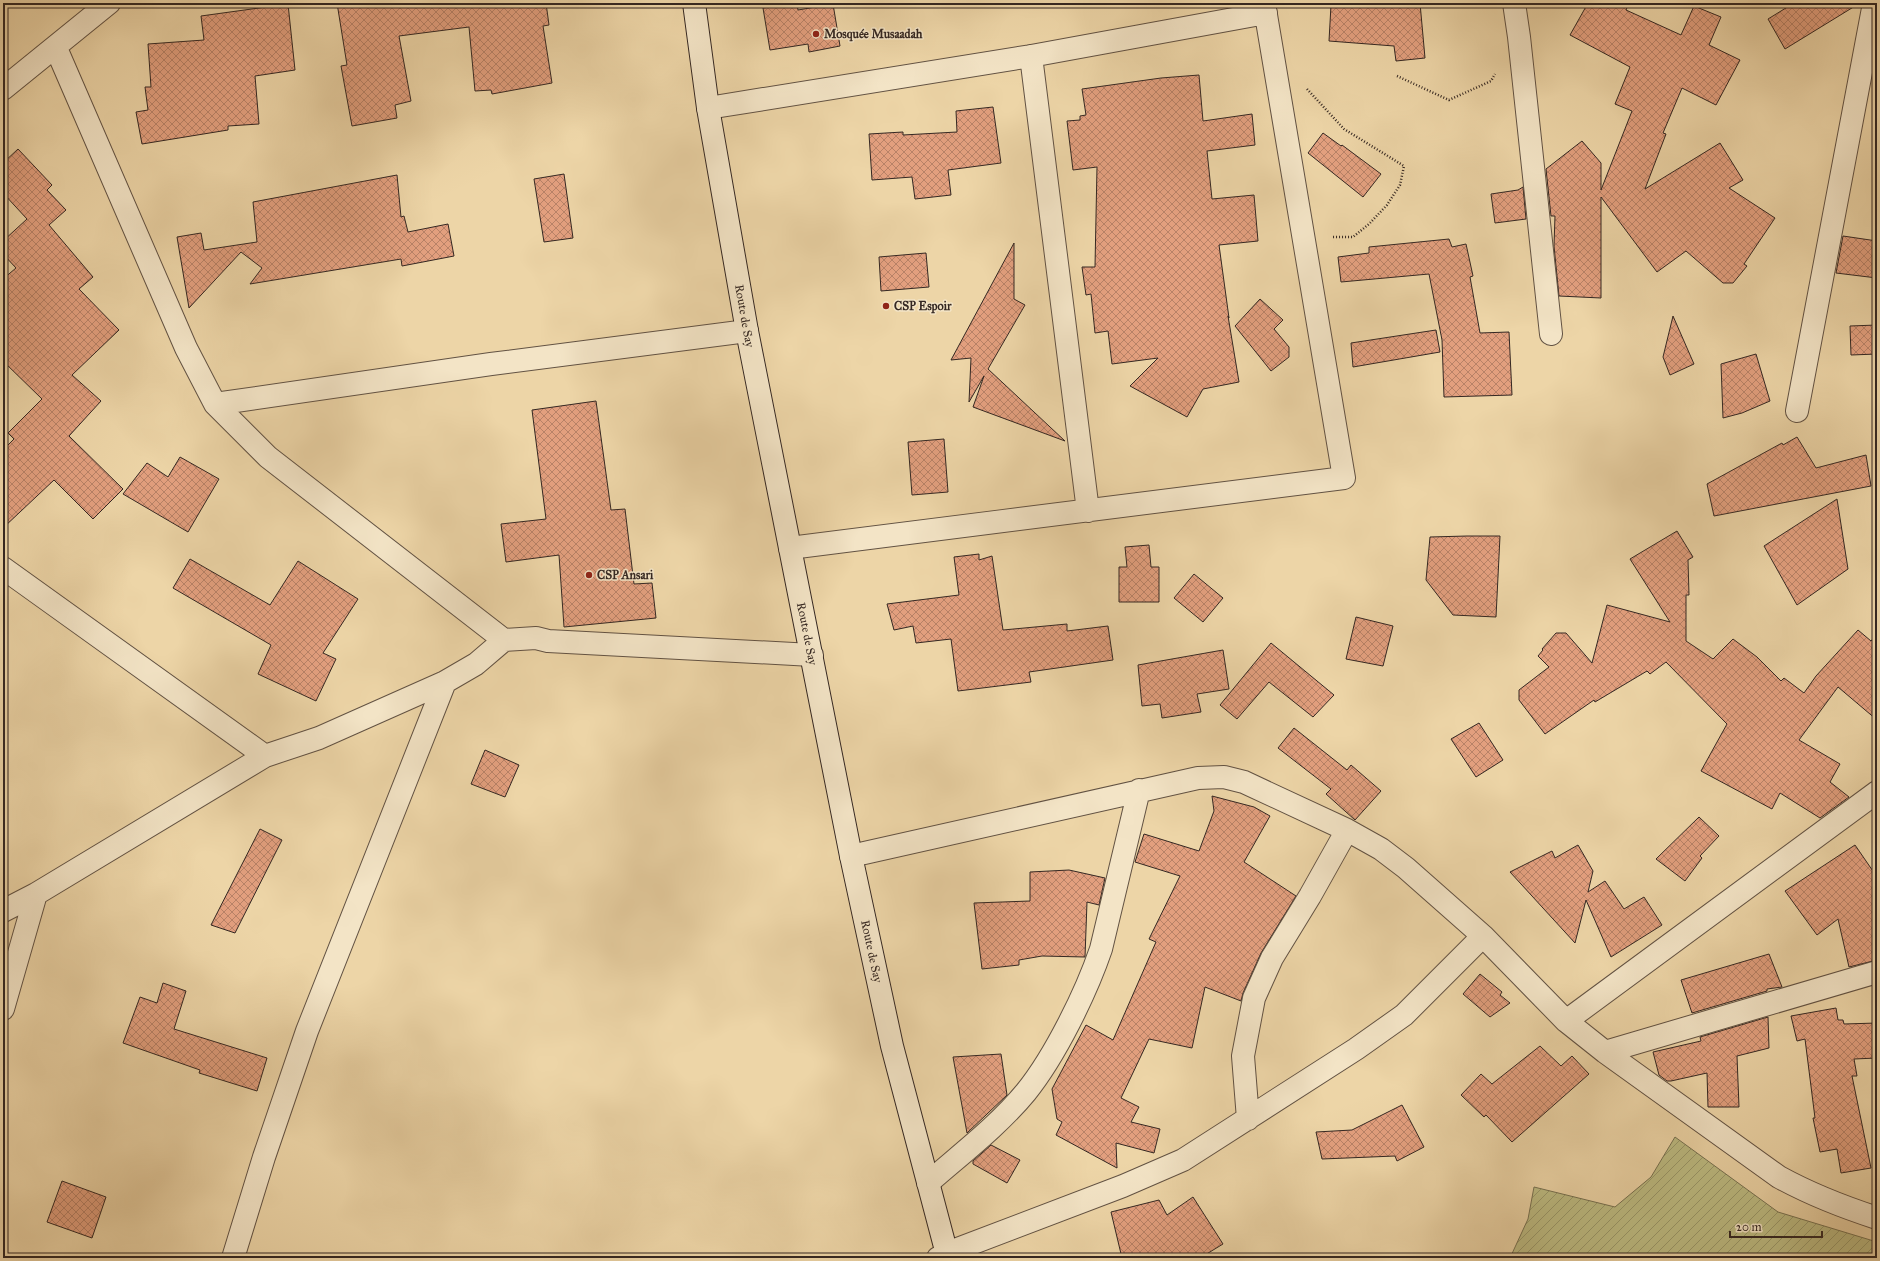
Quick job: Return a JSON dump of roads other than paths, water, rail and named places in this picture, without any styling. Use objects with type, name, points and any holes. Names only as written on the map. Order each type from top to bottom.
[{"type":"street","points":[[3,89],[56,48],[109,3]]},
{"type":"street","name":"Route de Say","points":[[694,3],[708,108],[747,331],[851,856],[892,1046],[928,1183],[944,1256]]},
{"type":"street","points":[[1514,3],[1551,334]]},
{"type":"street","points":[[1797,411],[1874,3]]},
{"type":"street","points":[[708,108],[1031,56],[1265,8],[1344,478],[790,548]]},
{"type":"street","points":[[56,48],[186,348],[215,404],[268,457],[504,640]]},
{"type":"street","points":[[1031,56],[1088,511]]},
{"type":"street","points":[[215,404],[491,364],[747,331]]},
{"type":"street","points":[[3,568],[265,756]]},
{"type":"street","points":[[3,910],[36,894],[265,756],[319,738],[446,682],[476,664],[504,640],[536,638],[548,641],[812,655]]},
{"type":"street","points":[[233,1258],[264,1157],[307,1031],[446,682]]},
{"type":"street","points":[[851,856],[1139,790],[1198,778],[1224,777],[1244,782],[1347,830],[1381,850],[1406,868],[1483,936],[1566,1021],[1605,1052],[1779,1177],[1827,1201],[1877,1218]]},
{"type":"street","points":[[928,1183],[1009,1111],[1026,1091],[1053,1051],[1096,965],[1139,790]]},
{"type":"street","points":[[1566,1021],[1877,792]]},
{"type":"street","points":[[1248,1119],[1243,1056],[1254,998],[1272,958],[1310,896],[1347,830]]},
{"type":"street","points":[[3,1009],[36,894]]},
{"type":"street","points":[[944,1256],[1123,1186],[1183,1160],[1356,1049],[1404,1015],[1483,936]]},
{"type":"street","points":[[1605,1052],[1877,972]]},
{"type":"place","name":"Mosquée Musaadah","points":[[816,34]]},
{"type":"place","name":"CSP Espoir","points":[[886,306]]},
{"type":"place","name":"CSP Ansari","points":[[589,575]]}]
